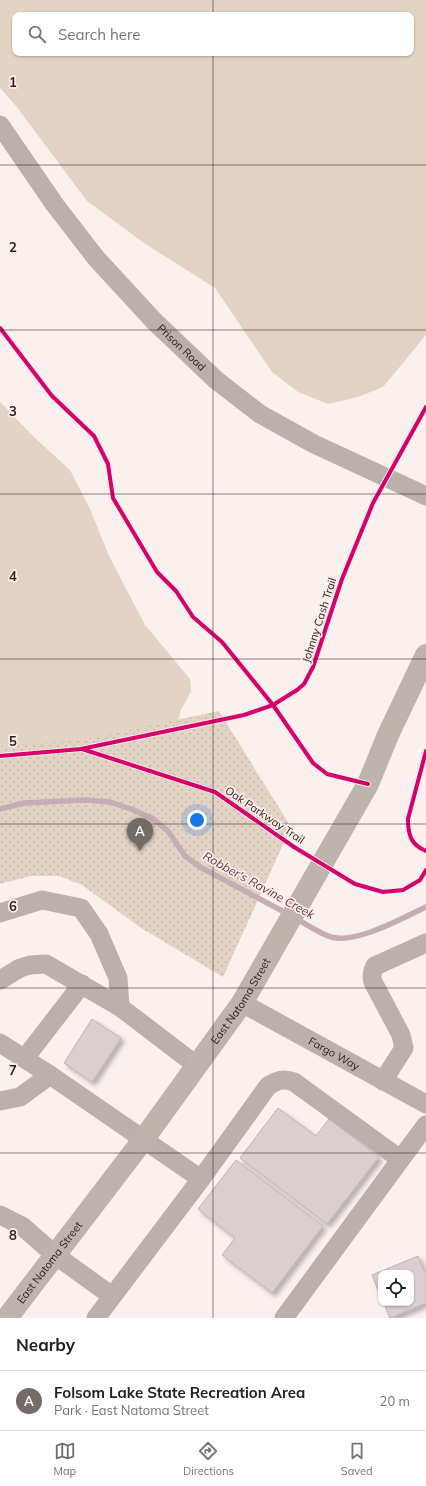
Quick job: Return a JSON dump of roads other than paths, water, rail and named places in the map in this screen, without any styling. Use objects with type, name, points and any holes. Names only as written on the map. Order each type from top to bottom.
[{"type":"main road","name":"East Natoma Street","points":[[7,1318],[143,1140],[242,1003],[368,784],[388,735],[426,655]]},
{"type":"street","name":"Prison Road","points":[[0,124],[55,205],[96,258],[154,321],[216,380],[260,414],[314,444],[426,496]]},
{"type":"street","points":[[0,913],[42,900],[81,908],[99,934],[118,978],[120,1007]]},
{"type":"street","points":[[383,1081],[404,1048],[401,1035],[372,977],[373,970],[375,966],[426,943]]},
{"type":"street","points":[[0,980],[20,968],[30,965],[46,964],[120,1007],[196,1066]]},
{"type":"street","points":[[25,1058],[82,984]]},
{"type":"street","name":"Fargo Way","points":[[242,1003],[426,1104]]},
{"type":"street","points":[[0,1043],[25,1058],[201,1179]]},
{"type":"street","points":[[0,1101],[20,1097],[50,1075]]},
{"type":"street","points":[[96,1318],[201,1179],[268,1086],[277,1080],[285,1079],[294,1082],[400,1160]]},
{"type":"street","points":[[284,1318],[426,1125]]},
{"type":"street","points":[[0,1215],[22,1226],[55,1255],[112,1296]]},
{"type":"waterway","name":"Robber's Ravine Creek","points":[[0,809],[24,803],[85,800],[110,802],[131,809],[152,818],[168,831],[185,856],[200,867],[288,914]]},
{"type":"waterway","name":"Robber's Ravine Creek","points":[[295,918],[326,935],[342,938],[353,937],[379,929],[426,907]]},
{"type":"place","name":"Folsom Lake State Recreation Area","points":[[140,851]]}]
